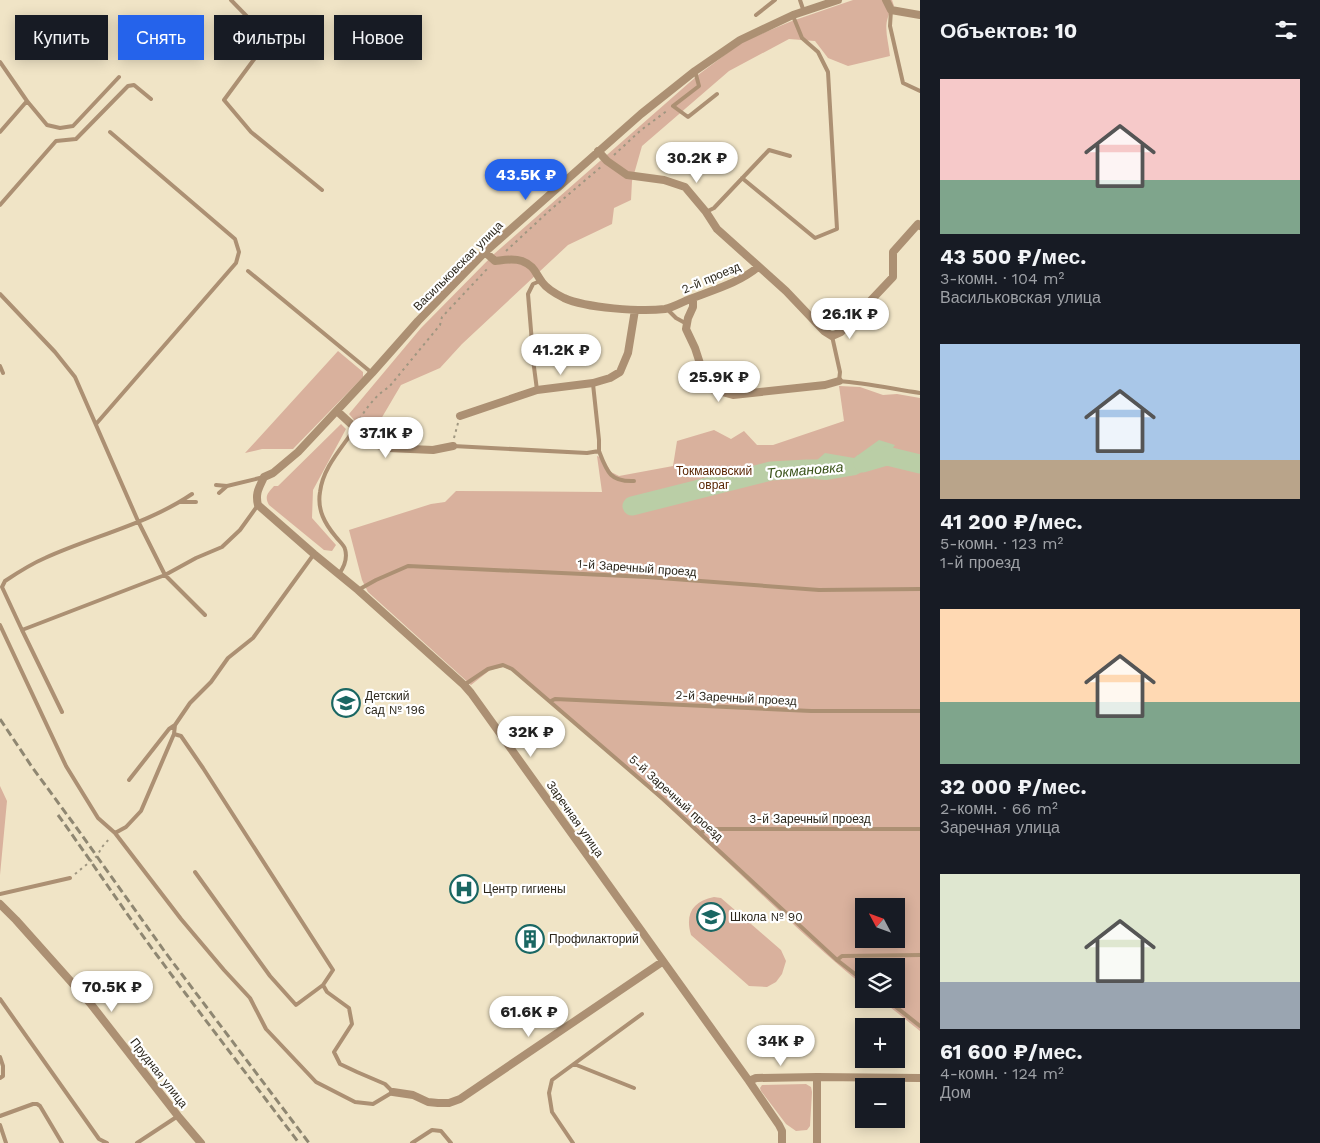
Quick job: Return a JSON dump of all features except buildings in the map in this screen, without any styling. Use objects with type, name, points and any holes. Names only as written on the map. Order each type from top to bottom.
[{"type":"street","name":"Васильковская улица","points":[[264,477],[274,473],[298,452],[418,321],[486,252],[641,114],[695,71],[740,40],[793,15],[838,0]]},
{"type":"street","points":[[886,0],[891,10],[920,15]]},
{"type":"street","name":"2-й проезд","points":[[486,252],[495,261],[520,261],[528,265],[536,272],[546,287],[565,298],[589,305],[635,310],[667,309],[742,279],[758,266],[717,229],[706,212],[685,187],[664,180],[627,175],[607,161],[598,151]]},
{"type":"street","points":[[758,266],[786,290],[824,332],[832,336],[842,332],[892,277],[893,252],[918,224],[920,226]]},
{"type":"street","points":[[694,298],[694,307],[688,318],[686,330],[695,348],[706,382],[711,389],[733,396],[824,385],[838,381]]},
{"type":"street","points":[[460,416],[537,390],[593,383],[610,378],[620,372],[628,352],[635,310]]},
{"type":"street","points":[[337,411],[374,444],[388,448],[433,450],[453,446]]},
{"type":"street","points":[[258,505],[257,491],[264,477]]},
{"type":"street","name":"Заречная улица","points":[[258,505],[358,590],[471,693],[779,1124],[782,1131],[782,1143]]},
{"type":"street","name":"Прудная улица","points":[[0,904],[90,1003],[178,1116],[202,1143]]},
{"type":"street","points":[[393,1092],[413,1095],[428,1102],[438,1103],[449,1103],[460,1098],[662,962]]},
{"type":"street","points":[[817,1143],[818,1077]]},
{"type":"street","points":[[749,1081],[756,1078],[920,1078]]},
{"type":"lane","points":[[231,0],[269,39],[224,100],[251,132],[322,190]]},
{"type":"lane","points":[[756,15],[775,0]]},
{"type":"lane","points":[[800,0],[804,12]]},
{"type":"lane","points":[[891,10],[890,26],[903,84],[920,90]]},
{"type":"lane","points":[[742,178],[815,238],[837,229],[828,72],[818,52],[802,38],[793,15]]},
{"type":"lane","points":[[0,62],[27,101],[47,125],[60,128],[73,126],[118,77]]},
{"type":"lane","points":[[695,71],[699,86],[674,106],[688,118],[717,94]]},
{"type":"lane","points":[[0,204],[56,141],[76,139],[128,86],[134,85],[152,100]]},
{"type":"lane","points":[[0,132],[27,101]]},
{"type":"lane","points":[[96,424],[236,263],[239,252],[235,239],[110,132]]},
{"type":"lane","points":[[706,212],[714,208],[769,150],[790,156]]},
{"type":"lane","points":[[248,271],[372,373]]},
{"type":"lane","points":[[537,390],[528,294],[534,284],[541,281]]},
{"type":"lane","points":[[0,294],[55,352],[75,377],[138,522],[165,574],[205,615]]},
{"type":"lane","points":[[667,309],[676,318],[687,324]]},
{"type":"lane","points":[[832,336],[840,372],[838,381],[920,393]]},
{"type":"lane","points":[[0,366],[3,373]]},
{"type":"lane","points":[[593,383],[599,451],[603,462],[611,476],[622,481],[634,481]]},
{"type":"lane","points":[[339,574],[346,564],[345,548],[328,527],[320,512],[319,493],[323,476],[355,428]]},
{"type":"lane","points":[[453,446],[587,453],[599,451]]},
{"type":"lane","points":[[216,485],[227,486],[264,477]]},
{"type":"lane","points":[[219,493],[227,486]]},
{"type":"lane","points":[[62,712],[2,587],[5,582],[43,558],[138,522],[181,502],[192,494]]},
{"type":"lane","points":[[181,502],[196,502]]},
{"type":"lane","points":[[22,630],[165,574],[222,547],[240,530],[258,505]]},
{"type":"lane","points":[[129,780],[169,729],[175,725],[190,703],[211,682],[228,658],[253,638],[314,554]]},
{"type":"lane","name":"1-й Заречный проезд","points":[[358,590],[408,566],[647,577],[820,590],[920,589]]},
{"type":"lane","points":[[0,625],[66,766],[98,818],[115,833],[181,919],[250,998],[266,1029],[316,1082],[355,1102],[373,1104],[393,1092],[385,1084],[340,1064],[334,1052],[352,1024],[349,1008],[327,992],[323,985]]},
{"type":"lane","name":"5-й Заречный проезд","points":[[464,685],[488,669],[504,665],[512,669],[551,701],[701,834],[837,960],[855,974]]},
{"type":"lane","name":"2-й Заречный проезд","points":[[551,701],[555,699],[811,711],[920,710]]},
{"type":"lane","points":[[115,833],[126,826],[141,811],[174,734],[175,725]]},
{"type":"lane","points":[[174,734],[181,736],[203,768],[334,970],[323,985],[296,1005],[270,976],[195,872]]},
{"type":"lane","name":"3-й Заречный проезд","points":[[701,834],[707,829],[920,829]]},
{"type":"lane","points":[[0,894],[70,878]]},
{"type":"lane","points":[[837,960],[842,956],[920,955]]},
{"type":"lane","points":[[0,999],[99,1139],[107,1143]]},
{"type":"lane","points":[[897,1008],[920,1026]]},
{"type":"lane","points":[[573,1143],[552,1112],[548,1093],[552,1080],[642,1014]]},
{"type":"lane","points":[[0,1057],[4,1066],[3,1076],[0,1078]]},
{"type":"lane","points":[[574,1064],[634,1088]]},
{"type":"lane","points":[[0,1116],[37,1104],[62,1143]]},
{"type":"lane","points":[[137,1143],[178,1116]]},
{"type":"lane","points":[[0,1125],[6,1143]]},
{"type":"lane","points":[[412,1143],[432,1130],[441,1131],[451,1143]]},
{"type":"path","points":[[453,446],[460,416]]},
{"type":"path","points":[[70,878],[97,856],[102,847],[115,833]]},
{"type":"green space","points":[[853,0],[892,0],[894,6],[886,24],[890,56],[848,66],[828,58],[815,41],[789,39],[729,71],[642,146],[632,181],[631,200],[614,208],[612,224],[568,245],[462,344],[440,368],[401,385],[371,436],[359,426],[349,414],[421,328],[494,254],[698,75],[742,42],[792,21]]},
{"type":"green space","points":[[338,351],[363,372],[363,377],[293,449],[262,449],[245,453]]},
{"type":"green space","name":"Токмаковский овраг","points":[[839,386],[860,387],[883,395],[897,394],[920,398],[920,1031],[891,1008],[905,1008],[905,958],[855,958],[855,979],[803,933],[681,818],[561,711],[511,670],[503,667],[490,670],[471,685],[368,592],[362,580],[349,530],[431,504],[445,502],[456,491],[602,492],[597,456],[603,458],[611,472],[619,476],[673,466],[677,441],[714,430],[731,439],[744,431],[757,445],[773,445],[844,421]]},
{"type":"green space","points":[[341,424],[346,429],[313,490],[312,518],[336,545],[332,551],[324,550],[269,505],[267,497],[274,486],[278,486]]},
{"type":"green space","points":[[0,786],[7,801],[0,875]]},
{"type":"green space","points":[[714,897],[721,898],[781,950],[786,961],[782,974],[776,982],[767,987],[749,986],[691,935],[689,921],[692,910],[700,902]]},
{"type":"green space","points":[[806,1084],[811,1087],[812,1092],[810,1126],[807,1130],[796,1131],[786,1124],[760,1088],[762,1085]]},
{"type":"shaded area","points":[[879,440],[895,445],[882,462],[856,475],[826,480],[814,479],[807,469],[825,453],[854,458]]},
{"type":"waterway","name":"Токмановка","points":[[863,463],[887,456],[920,464]]},
{"type":"waterway","name":"Токмановка","points":[[632,506],[771,471],[831,469]]},
{"type":"railway","points":[[0,719],[32,767],[165,952],[309,1143]]},
{"type":"railway","points":[[58,815],[159,958],[299,1143]]},
{"type":"place","name":"Детский сад № 196","points":[[346,703]]},
{"type":"place","name":"Центр гигиены","points":[[464,889]]},
{"type":"place","name":"Школа № 90","points":[[711,917]]},
{"type":"place","name":"Профилакторий","points":[[530,939]]}]
